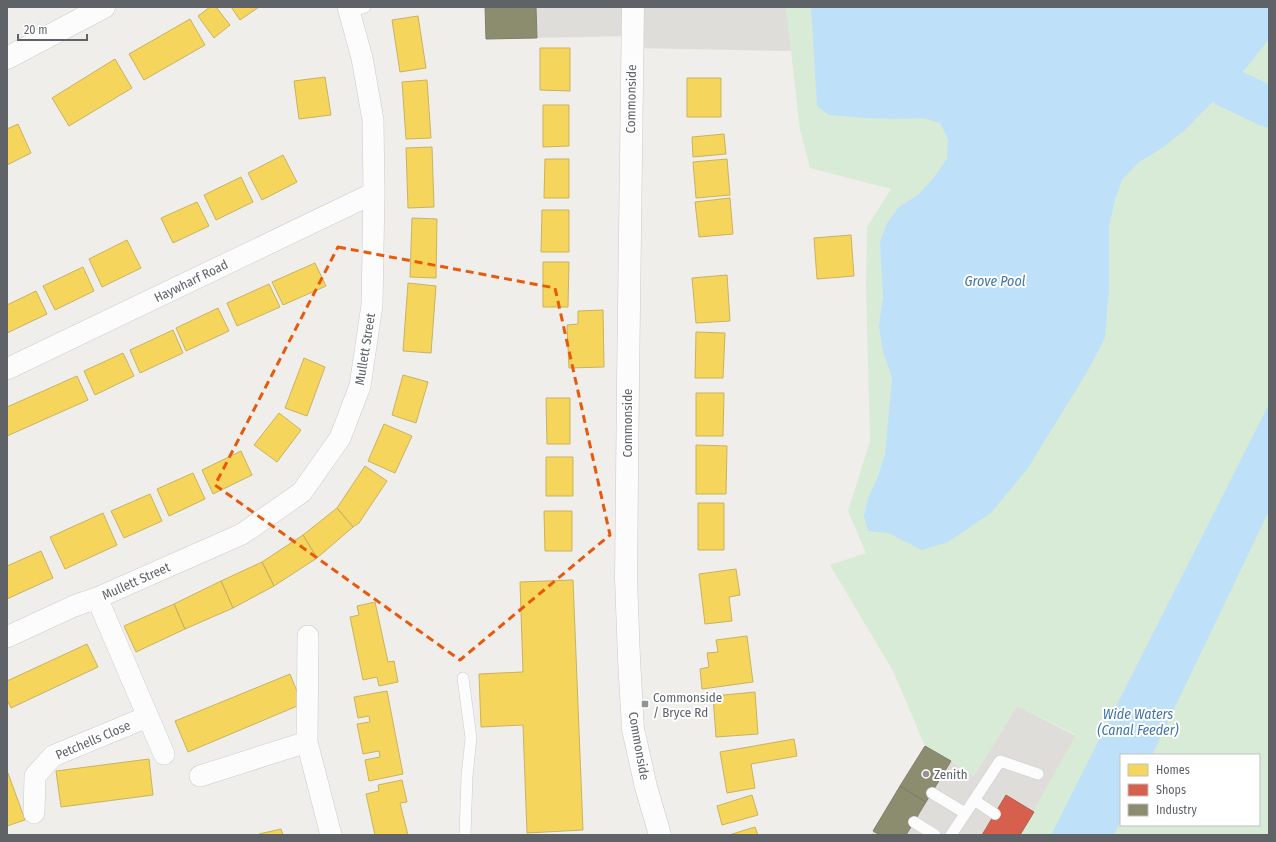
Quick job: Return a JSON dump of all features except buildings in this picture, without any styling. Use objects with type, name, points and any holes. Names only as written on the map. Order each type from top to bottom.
[{"type":"main road","points":[[7,58],[104,7]]},
{"type":"main road","name":"Commonside","points":[[633,7],[627,422],[626,578],[628,644],[633,729],[646,787],[660,835]]},
{"type":"street","name":"Mullett Street","points":[[7,637],[74,606],[97,598],[242,534],[302,492],[340,438],[360,386],[372,305],[374,194],[373,120],[354,9]]},
{"type":"street","name":"Haywharf Road","points":[[7,369],[374,194]]},
{"type":"street","points":[[97,598],[164,754]]},
{"type":"street","points":[[308,636],[307,742],[331,835]]},
{"type":"street","name":"Petchells Close","points":[[34,813],[35,776],[53,756],[147,717]]},
{"type":"street","points":[[200,776],[307,742]]},
{"type":"lane","points":[[463,678],[470,738],[466,776],[465,835]]},
{"type":"lane","points":[[951,835],[1000,761],[1038,774]]},
{"type":"lane","points":[[932,793],[965,813]]},
{"type":"lane","points":[[974,800],[995,814]]},
{"type":"lane","points":[[914,822],[935,835]]},
{"type":"highlighted area","points":[[338,247],[555,288],[610,535],[460,660],[215,485]]},
{"type":"shaded area","points":[[485,7],[786,7],[792,51],[632,48],[632,36],[486,39]]},
{"type":"shaded area","points":[[1017,706],[1076,736],[1020,835],[871,835],[925,746],[974,776]]},
{"type":"green space","points":[[786,7],[1269,7],[1269,835],[1020,835],[1076,735],[1017,706],[974,776],[925,746],[893,671],[830,565],[866,553],[848,511],[870,441],[866,287],[867,227],[891,189],[810,168],[800,130]]},
{"type":"water","name":"Grove Pool","points":[[811,7],[1269,7],[1269,39],[1247,67],[1185,130],[1161,149],[1139,162],[1122,180],[1115,200],[1109,226],[1109,289],[1105,338],[1087,372],[1028,468],[991,513],[948,542],[922,550],[888,533],[868,531],[864,516],[868,498],[877,479],[885,455],[892,377],[883,352],[879,326],[883,297],[880,242],[887,223],[899,207],[919,194],[947,159],[948,139],[940,123],[922,118],[865,118],[829,115],[817,106]]},
{"type":"water","name":"Wide Waters (Canal Feeder)","points":[[1269,404],[1269,511],[1152,754],[1120,754],[1120,822],[1114,835],[1051,835]]},
{"type":"waterway","points":[[1227,87],[1269,107]]},
{"type":"place","name":"Commonside / Bryce Rd","points":[[645,704]]},
{"type":"place","name":"Zenith","points":[[926,774]]}]
